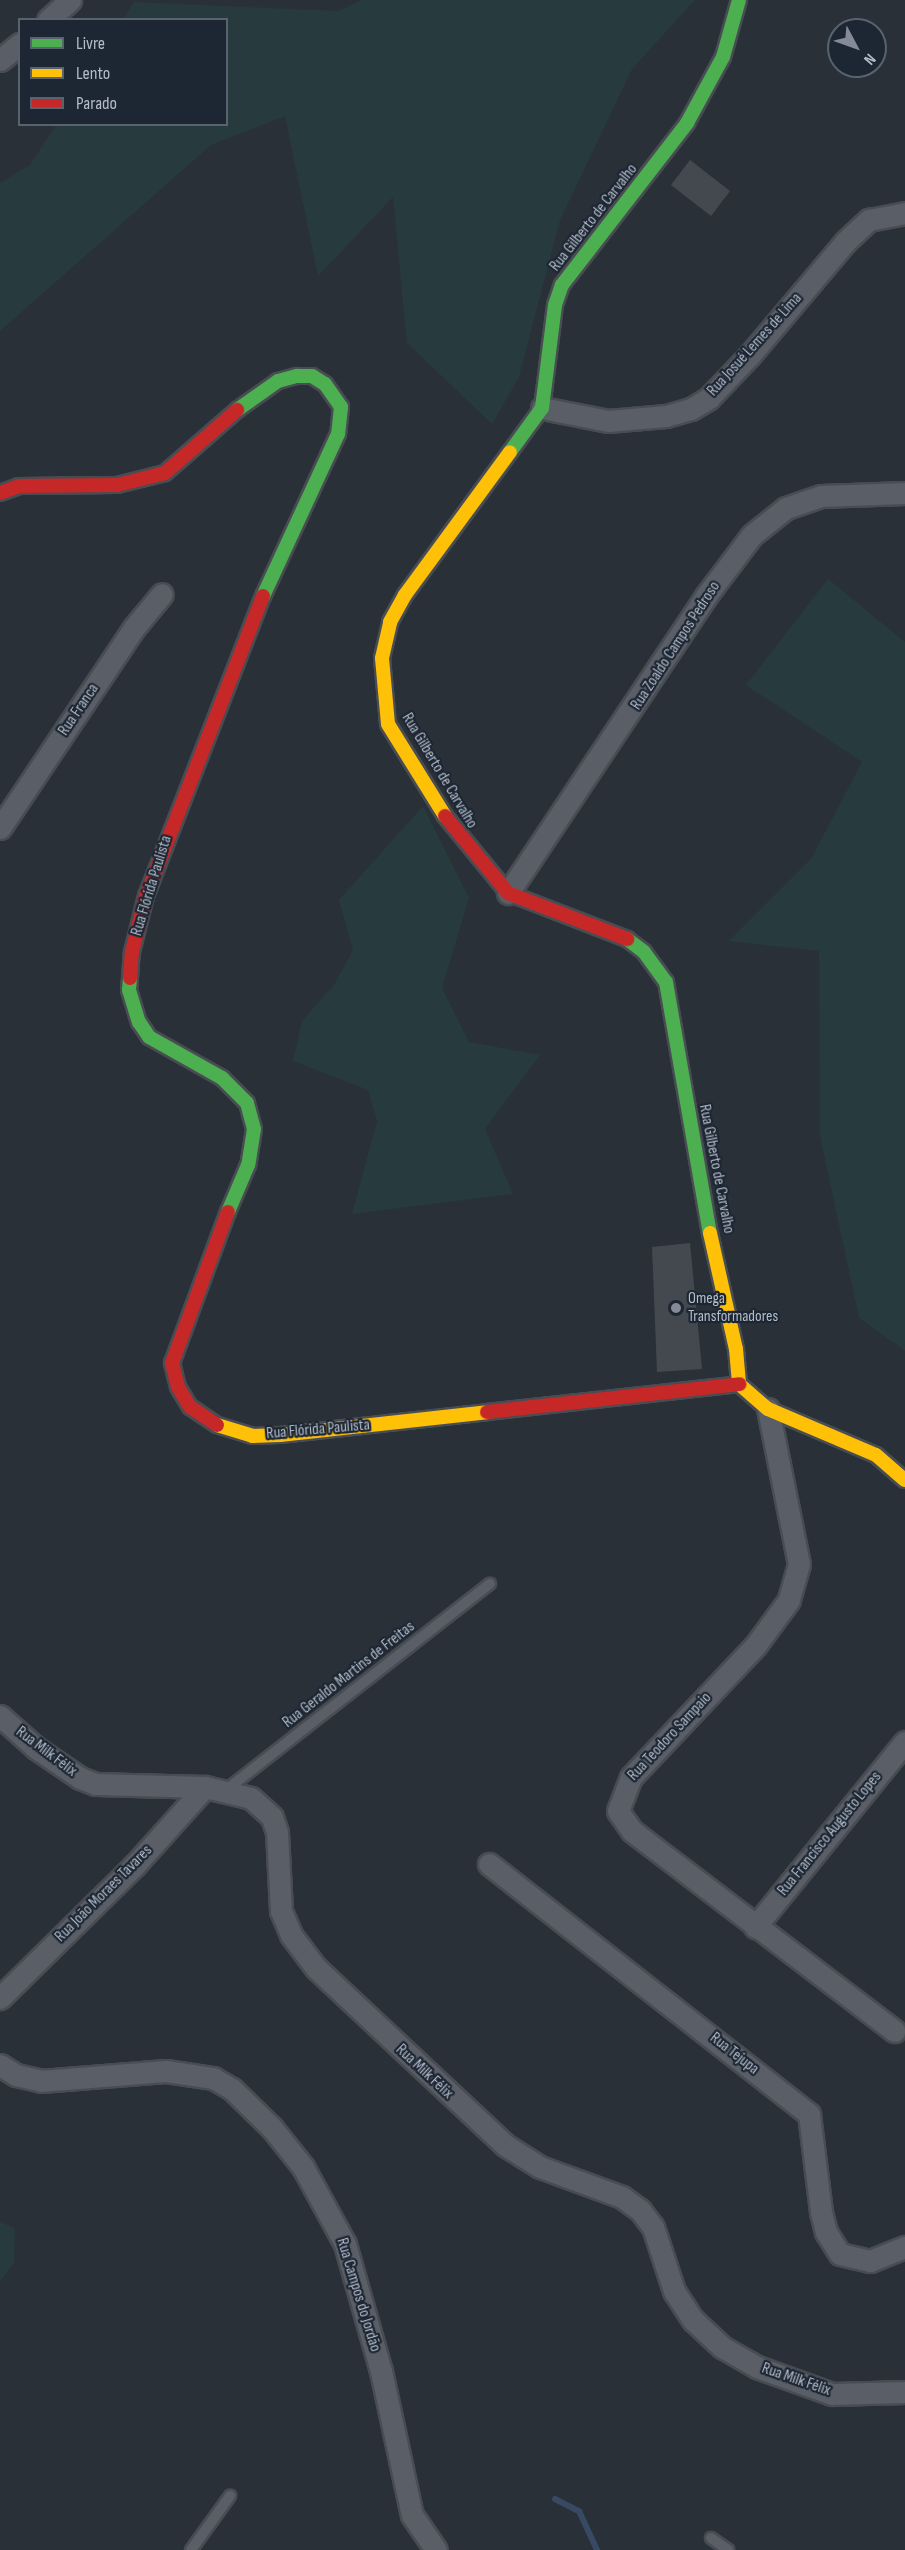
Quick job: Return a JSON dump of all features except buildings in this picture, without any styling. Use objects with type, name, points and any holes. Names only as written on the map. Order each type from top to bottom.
[{"type":"street","points":[[50,18],[70,0]]},
{"type":"street","name":"Rua Gilberto de Carvalho","points":[[739,0],[723,57],[687,123],[562,285],[555,304],[542,408],[405,595],[390,622],[382,658],[382,689],[388,724],[456,833],[508,893],[620,934],[644,952],[666,982],[718,1279],[736,1349],[739,1384]]},
{"type":"street","points":[[0,60],[18,46]]},
{"type":"street","name":"Rua Josué Lemes de Lima","points":[[542,408],[608,421],[666,416],[691,409],[709,398],[750,355],[859,229],[882,215],[905,213]]},
{"type":"street","name":"Rua Flórida Paulista","points":[[0,493],[19,486],[108,486],[165,472],[255,395],[278,381],[297,376],[312,376],[325,384],[341,407],[338,434],[262,599],[187,784],[146,896],[132,952],[129,990],[139,1022],[149,1037],[222,1078],[247,1103],[254,1129],[248,1165],[201,1276],[172,1363],[178,1387],[190,1407],[206,1422],[228,1430],[252,1436],[280,1435],[739,1384]]},
{"type":"street","name":"Rua Zoaldo Campos Pedroso","points":[[508,893],[706,596],[752,535],[786,508],[821,496],[905,493]]},
{"type":"street","name":"Rua Franca","points":[[0,828],[133,629],[162,594]]},
{"type":"street","points":[[739,1384],[768,1409],[876,1455],[905,1480]]},
{"type":"street","name":"Rua Teodoro Sampaio","points":[[768,1409],[799,1564],[789,1600],[756,1645],[631,1777],[618,1811],[632,1831],[755,1927],[895,2031]]},
{"type":"street","name":"Rua Milk Félix","points":[[0,1716],[36,1748],[80,1778],[112,1785],[216,1788],[251,1798],[272,1817],[277,1832],[281,1911],[291,1935],[316,1968],[505,2145],[540,2167],[622,2197],[640,2210],[653,2227],[674,2291],[693,2320],[722,2347],[757,2367],[832,2394],[905,2392]]},
{"type":"street","name":"Rua Francisco Augusto Lopes","points":[[755,1927],[905,1742]]},
{"type":"street","name":"Rua João Moraes Tavares","points":[[0,1998],[216,1788]]},
{"type":"street","name":"Rua Tejupa","points":[[489,1864],[808,2114],[821,2212],[826,2232],[840,2254],[870,2261],[905,2247]]},
{"type":"street","name":"Rua Campos do Jordão","points":[[0,2065],[16,2075],[41,2081],[93,2080],[155,2071],[213,2078],[232,2089],[272,2128],[303,2167],[345,2244],[386,2393],[412,2515],[436,2550]]},
{"type":"lane","name":"Rua Geraldo Martins de Freitas","points":[[216,1788],[490,1584]]},
{"type":"lane","points":[[191,2550],[230,2496]]},
{"type":"lane","points":[[711,2538],[728,2550]]},
{"type":"green space","points":[[362,0],[695,0],[632,69],[560,220],[519,377],[492,424],[407,343],[393,197],[318,276],[285,116],[211,145],[0,331],[0,183],[30,165],[55,126],[228,126],[228,18],[124,18],[134,2],[338,11]]},
{"type":"green space","points":[[828,579],[905,642],[905,1351],[859,1318],[820,1136],[819,951],[729,941],[811,859],[862,762],[746,685]]},
{"type":"green space","points":[[423,806],[469,898],[442,988],[469,1042],[540,1055],[485,1129],[513,1194],[352,1214],[377,1121],[368,1090],[293,1061],[302,1021],[334,985],[353,950],[339,900]]},
{"type":"green space","points":[[0,2221],[15,2229],[14,2263],[0,2282]]},
{"type":"waterway","points":[[555,2499],[579,2511],[597,2550]]},
{"type":"traffic: fast","points":[[510,452],[542,408],[555,305],[562,285],[687,123],[723,57],[739,0]]},
{"type":"traffic: fast","points":[[237,410],[278,381],[297,376],[312,376],[325,384],[341,407],[338,434],[263,596]]},
{"type":"traffic: fast","points":[[627,939],[644,952],[666,982],[710,1233]]},
{"type":"traffic: fast","points":[[130,978],[129,990],[139,1022],[149,1037],[222,1078],[247,1103],[254,1129],[248,1165],[228,1212]]},
{"type":"traffic: slow","points":[[445,816],[388,724],[382,658],[390,622],[405,595],[510,452]]},
{"type":"traffic: slow","points":[[710,1233],[736,1349],[739,1384],[768,1409],[876,1455],[905,1480]]},
{"type":"traffic: slow","points":[[217,1425],[252,1436],[280,1435],[487,1412]]},
{"type":"traffic: jam","points":[[0,493],[19,486],[117,485],[165,473],[237,410]]},
{"type":"traffic: jam","points":[[130,978],[132,952],[146,896],[263,596]]},
{"type":"traffic: jam","points":[[445,816],[508,893],[627,939]]},
{"type":"traffic: jam","points":[[217,1425],[190,1407],[178,1387],[172,1363],[228,1212]]},
{"type":"traffic: jam","points":[[487,1412],[739,1384]]},
{"type":"place","name":"Omega Transformadores","points":[[676,1308]]}]
